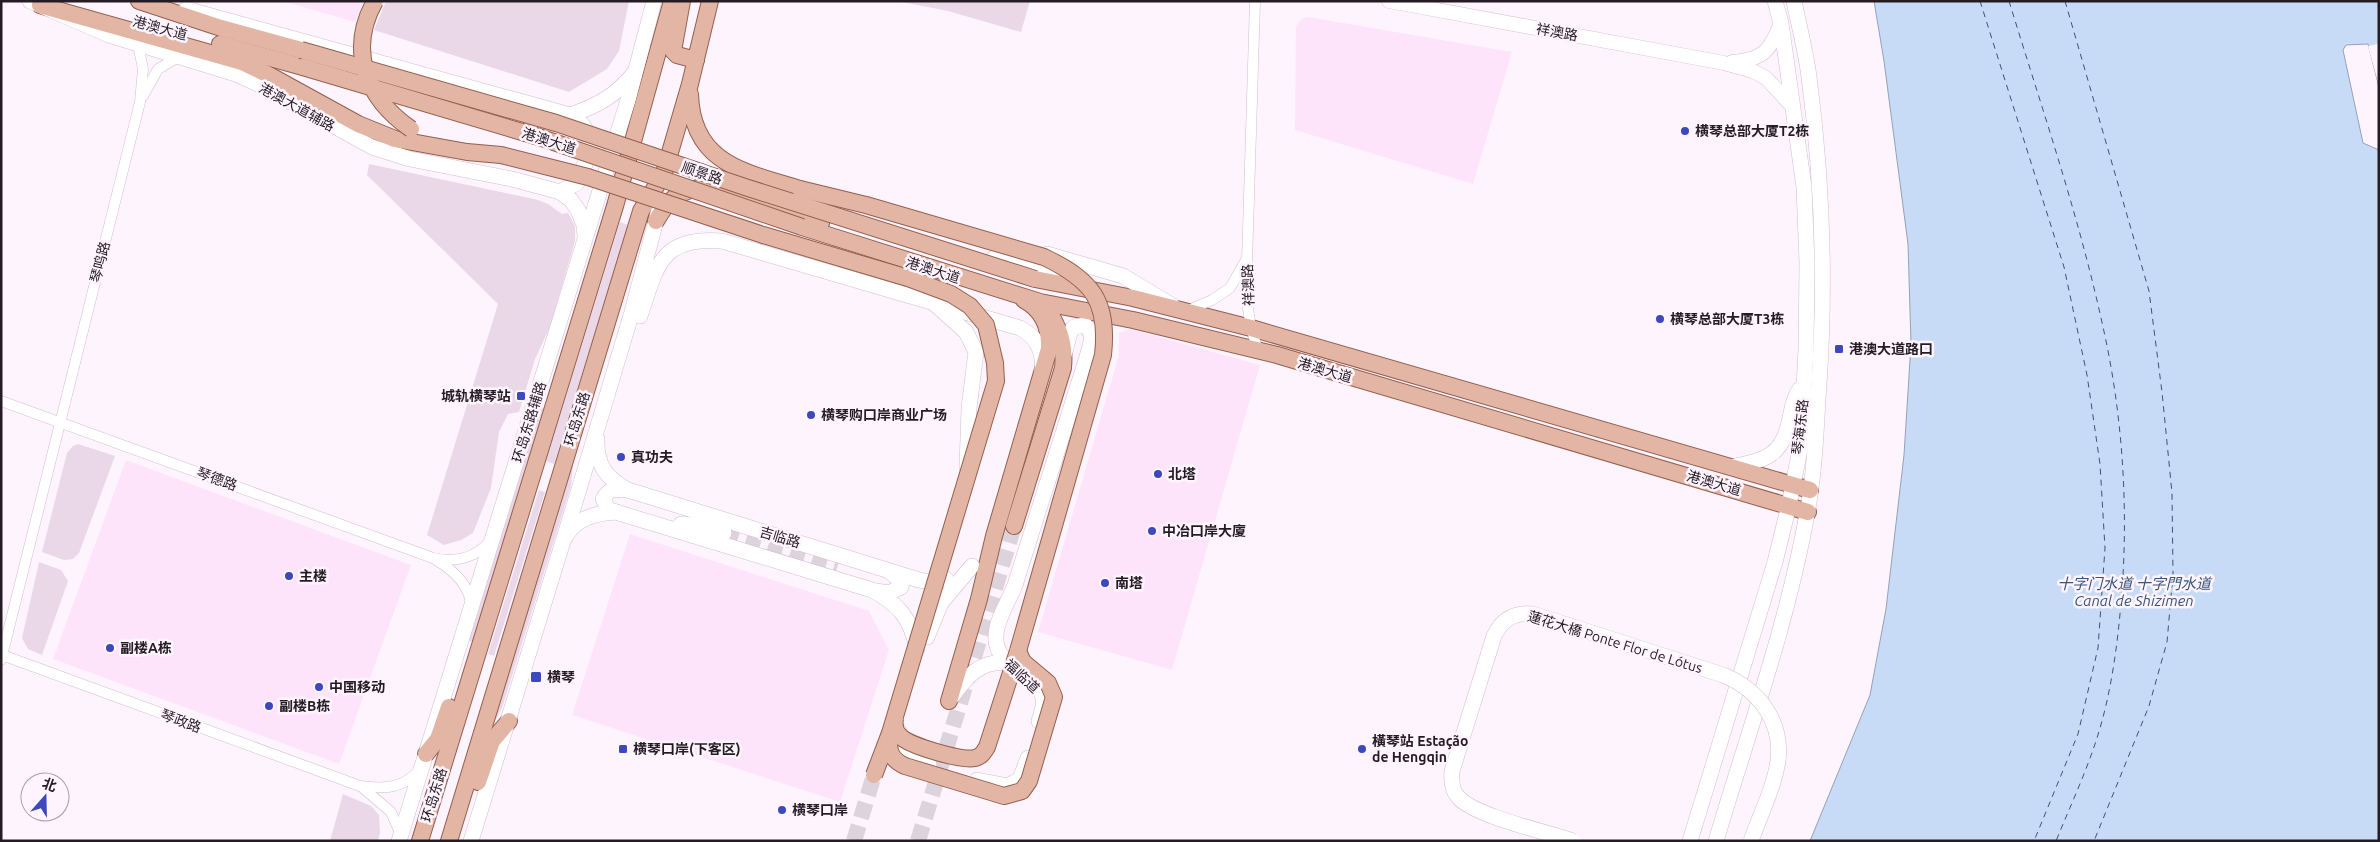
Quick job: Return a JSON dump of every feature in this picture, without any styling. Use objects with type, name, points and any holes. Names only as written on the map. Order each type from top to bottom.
[{"type":"main road","name":"港澳大道","points":[[66,1],[303,67],[539,137],[802,227],[1040,302],[1133,320],[1258,351],[1808,512]]},
{"type":"main road","name":"港澳大道","points":[[138,1],[221,28],[556,123],[662,166]]},
{"type":"main road","points":[[154,1],[570,115],[580,121],[589,132],[589,148],[577,183],[560,192],[571,200],[578,210],[584,225],[585,240]]},
{"type":"main road","points":[[375,1],[367,19],[362,49],[368,81],[379,101],[392,116],[411,129],[438,141],[588,177],[763,235],[908,278],[951,294],[970,306],[986,325],[995,363],[996,381],[890,733],[874,775]]},
{"type":"main road","name":"环岛东路辅路","points":[[400,838],[585,240],[636,71],[654,1]]},
{"type":"main road","name":"环岛东路","points":[[420,841],[615,206],[672,1]]},
{"type":"main road","points":[[682,1],[673,50],[677,55],[696,60]]},
{"type":"main road","name":"琴海东路","points":[[1690,841],[1751,645],[1789,505],[1801,444],[1808,264],[1804,187],[1775,1]]},
{"type":"main road","name":"琴海东路","points":[[1716,841],[1780,631],[1808,512],[1821,361],[1823,262],[1819,181],[1809,76],[1794,1]]},
{"type":"main road","points":[[41,2],[242,62],[358,124],[395,139],[467,152],[501,155],[594,170],[802,227]]},
{"type":"main road","name":"港澳大道辅路","points":[[41,2],[108,36],[229,72],[264,87],[372,147],[410,159],[512,179],[560,192]]},
{"type":"main road","name":"环岛东路","points":[[449,841],[641,211],[662,166],[690,84],[710,2]]},
{"type":"main road","points":[[570,115],[591,108],[609,98],[636,71]]},
{"type":"main road","points":[[690,84],[693,121],[711,152],[727,164],[876,222],[1129,297]]},
{"type":"main road","points":[[727,164],[1124,276],[1183,311]]},
{"type":"main road","points":[[471,841],[606,398],[656,221],[662,166]]},
{"type":"main road","name":"顺景路","points":[[662,166],[745,187]]},
{"type":"main road","points":[[656,221],[673,197],[686,190],[705,187],[1133,320]]},
{"type":"main road","name":"港澳大道","points":[[745,187],[1035,279],[1129,297],[1251,328],[1792,485]]},
{"type":"main road","points":[[761,252],[757,237],[761,221],[770,207],[795,191],[866,205],[1044,257],[1063,266],[1079,278],[1090,289],[1100,305],[1104,316],[1103,355],[986,748],[976,758],[957,757],[909,742],[900,736],[894,725],[896,708]]},
{"type":"main road","points":[[606,398],[636,328],[656,268],[673,248],[686,242],[701,239],[722,241],[761,252],[933,302],[1030,333],[1042,354],[1040,383]]},
{"type":"main road","points":[[949,701],[982,590],[994,536],[1047,359],[1050,334],[1045,321],[1036,307],[1013,294]]},
{"type":"main road","points":[[933,302],[966,332],[976,352],[969,408],[966,480]]},
{"type":"main road","name":"福临道","points":[[1040,302],[1051,315],[1059,329],[1064,355]]},
{"type":"main road","name":"福临道","points":[[972,566],[941,602],[932,619],[896,741],[897,748],[902,755],[910,759],[990,784],[1008,786],[1020,779],[1025,770],[1044,704],[1040,690],[1013,657],[1002,657],[996,644],[998,625],[1015,584],[1084,366],[1092,336],[1090,330],[1085,326],[1074,327],[1070,333],[1064,355],[1063,368],[1014,526]]},
{"type":"main road","points":[[1731,466],[1752,463],[1780,449],[1787,436],[1798,390],[1804,384]]},
{"type":"main road","name":"吉临路","points":[[598,423],[597,449],[602,470],[610,479],[628,490],[929,582],[956,576],[972,566],[986,551],[994,536]]},
{"type":"main road","points":[[1792,485],[1810,490]]},
{"type":"main road","points":[[620,513],[608,509],[603,499],[607,492],[612,489],[628,490]]},
{"type":"main road","name":"吉临路","points":[[560,546],[569,531],[580,521],[600,513],[620,513],[872,590],[896,605],[903,614],[914,633],[918,666]]},
{"type":"main road","points":[[644,519],[704,526],[724,533]]},
{"type":"main road","points":[[872,590],[889,593],[901,587],[902,582],[898,577],[885,569]]},
{"type":"main road","name":"蓮花大橋 Ponte Flor de Lótus","points":[[1574,841],[1474,809],[1457,796],[1453,789],[1452,772],[1494,636],[1508,617],[1518,614],[1533,614],[1723,675],[1744,686],[1761,700],[1773,721],[1777,738],[1778,762],[1751,841]]},
{"type":"main road","points":[[890,733],[891,754],[896,762],[905,766],[1004,796],[1016,795],[1022,791],[1029,781],[1054,697],[1048,683],[1023,662],[1013,657],[981,666],[972,673],[949,701]]},
{"type":"main road","points":[[424,761],[443,728],[457,683],[476,660]]},
{"type":"main road","points":[[456,818],[478,784],[492,742],[509,721]]},
{"type":"street","name":"祥澳路","points":[[1255,1],[1246,296],[1251,328],[1258,351]]},
{"type":"street","name":"祥澳路","points":[[1389,1],[1724,63],[1766,78],[1793,107]]},
{"type":"street","name":"祥澳路","points":[[1724,63],[1746,62],[1756,59],[1766,52],[1774,40],[1780,24]]},
{"type":"street","points":[[138,44],[143,69],[140,102]]},
{"type":"street","points":[[140,102],[158,69],[180,56]]},
{"type":"street","name":"琴鸣路","points":[[60,422],[140,102]]},
{"type":"street","points":[[1183,311],[1212,300],[1230,288],[1247,259]]},
{"type":"street","name":"琴德路","points":[[1,400],[433,558],[454,561],[468,557],[480,551],[494,536]]},
{"type":"street","name":"琴政路","points":[[60,422],[2,657],[360,786]]},
{"type":"street","name":"琴德路","points":[[433,558],[451,570],[463,582],[470,596],[472,606]]},
{"type":"street","points":[[360,786],[382,789],[399,785],[412,778],[424,761]]},
{"type":"street","points":[[360,786],[391,812],[400,838]]},
{"type":"shaded area","points":[[282,1],[364,1],[355,22]]},
{"type":"shaded area","points":[[386,1],[629,1],[619,51],[607,69],[569,92],[374,30]]},
{"type":"shaded area","points":[[897,1],[1030,1],[1021,32],[948,11]]},
{"type":"shaded area","points":[[1308,17],[1512,52],[1473,184],[1295,130],[1296,26],[1303,18]]},
{"type":"shaded area","points":[[369,164],[538,200],[548,204],[562,214],[568,213],[575,226],[575,241],[550,327],[535,359],[519,412],[508,414],[499,432],[491,488],[473,533],[461,540],[444,545],[427,535],[498,304],[367,175]]},
{"type":"shaded area","points":[[620,222],[628,225],[554,464],[546,461]]},
{"type":"shaded area","name":"中冶口岸大廈","points":[[1130,329],[1260,365],[1172,670],[1038,632],[1119,355],[1119,333]]},
{"type":"shaded area","points":[[538,407],[544,408],[473,642],[467,640]]},
{"type":"shaded area","points":[[78,444],[115,456],[79,553],[73,559],[64,560],[42,552],[67,453],[73,446]]},
{"type":"shaded area","points":[[126,460],[411,565],[339,764],[53,659]]},
{"type":"shaded area","points":[[573,463],[571,486],[502,708],[493,724]]},
{"type":"shaded area","points":[[539,490],[545,492],[494,656],[488,654]]},
{"type":"shaded area","points":[[630,534],[869,611],[889,650],[840,802],[572,715]]},
{"type":"shaded area","points":[[39,562],[61,570],[68,581],[42,655],[28,649],[22,638]]},
{"type":"shaded area","points":[[343,794],[371,806],[379,815],[380,833],[378,841],[330,841]]},
{"type":"water","name":"十字门水道 十字門水道 Canal de Shizimen","points":[[1874,1],[2379,1],[2379,87],[2368,44],[2346,45],[2343,50],[2363,143],[2379,150],[2379,841],[1810,841],[1870,695],[1886,609],[1904,455],[1911,344],[1908,244],[1884,61]]},
{"type":"pier","points":[[2378,44],[2379,48],[2379,86],[2368,46]]},
{"type":"ferry route","points":[[1980,1],[2064,267],[2087,375],[2100,464],[2105,548],[2098,648],[2078,734],[2034,841]]},
{"type":"ferry route","points":[[2009,1],[2083,244],[2103,327],[2120,429],[2124,499],[2123,569],[2112,675],[2105,710],[2095,744],[2056,841]]},
{"type":"ferry route","points":[[2065,1],[2149,291],[2172,493],[2173,574],[2167,642],[2149,706],[2094,841]]},
{"type":"tunnel","points":[[918,841],[1014,526]]},
{"type":"tunnel","points":[[724,533],[837,568]]},
{"type":"tunnel","points":[[854,841],[874,775]]},
{"type":"place","name":"横琴总部大厦T2栋","points":[[1685,131]]},
{"type":"place","name":"横琴总部大厦T3栋","points":[[1660,319]]},
{"type":"place","name":"港澳大道路口","points":[[1839,349]]},
{"type":"place","name":"城轨横琴站","points":[[521,396]]},
{"type":"place","name":"横琴购口岸商业广场","points":[[811,415]]},
{"type":"place","name":"真功夫","points":[[621,457]]},
{"type":"place","name":"北塔","points":[[1158,474]]},
{"type":"place","name":"中冶口岸大廈","points":[[1152,531]]},
{"type":"place","name":"主楼","points":[[289,576]]},
{"type":"place","name":"南塔","points":[[1105,583]]},
{"type":"place","name":"副楼A栋","points":[[110,648]]},
{"type":"place","name":"横琴","points":[[536,677]]},
{"type":"place","name":"中国移动","points":[[319,687]]},
{"type":"place","name":"副楼B栋","points":[[269,706]]},
{"type":"place","name":"横琴口岸(下客区)","points":[[623,749]]},
{"type":"place","name":"橫琴站 Estação de Hengqin","points":[[1362,749]]},
{"type":"place","name":"横琴口岸","points":[[782,810]]}]
